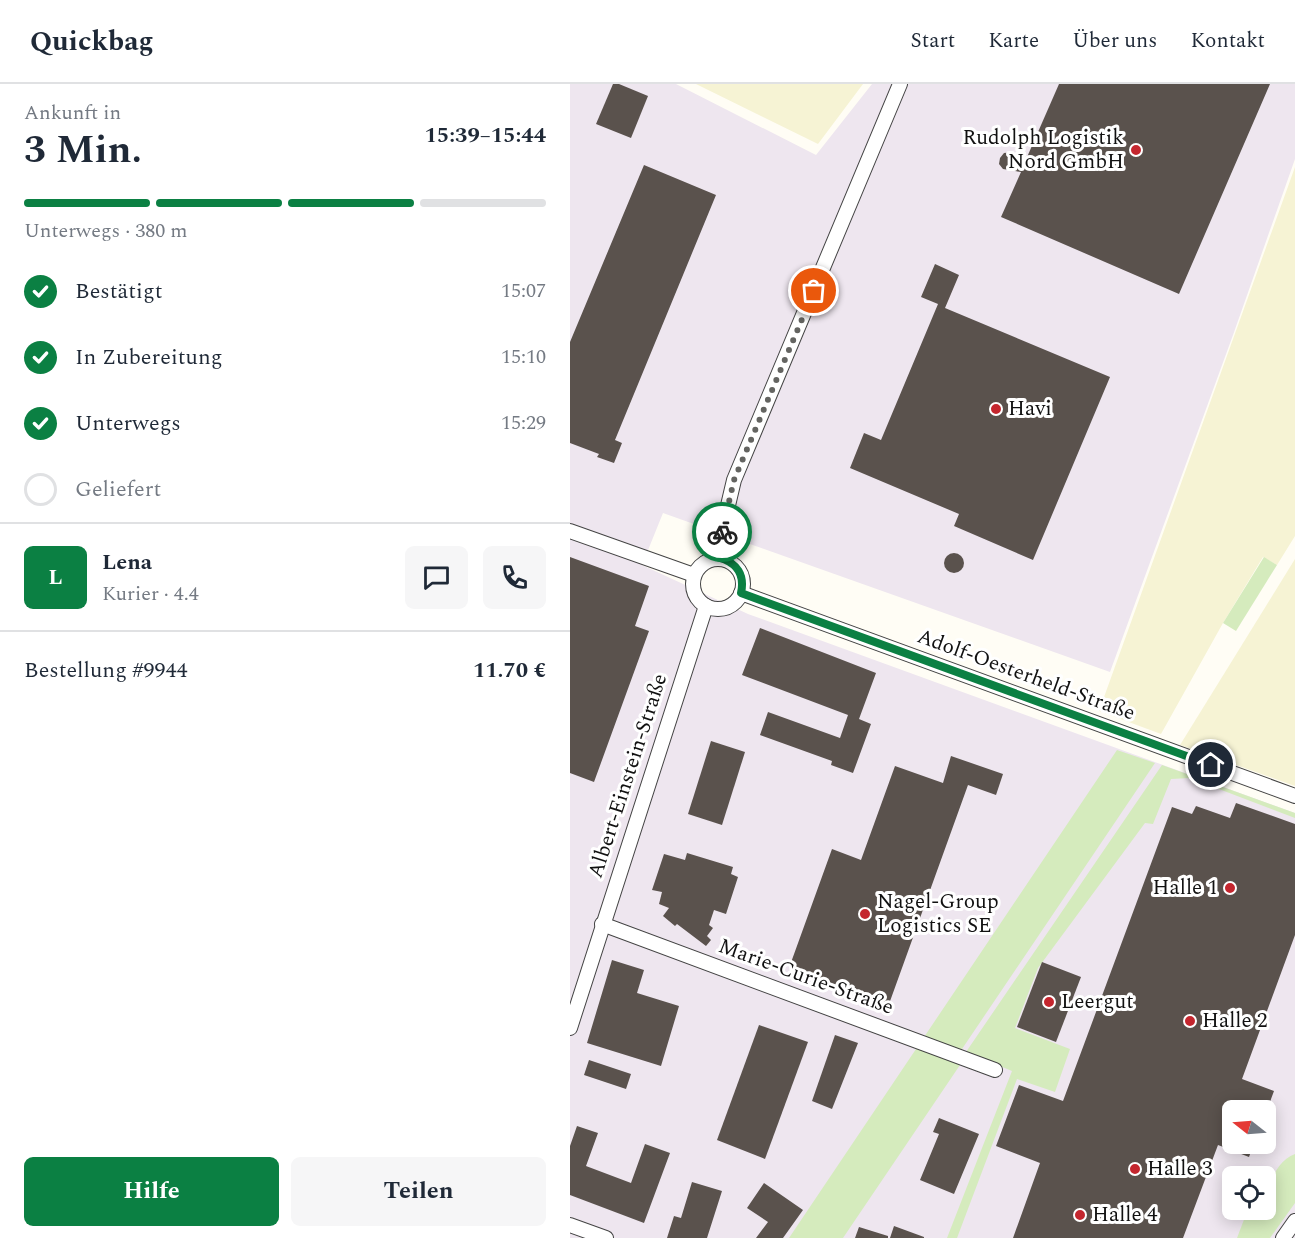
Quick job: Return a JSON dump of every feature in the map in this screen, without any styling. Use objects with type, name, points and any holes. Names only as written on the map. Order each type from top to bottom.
[{"type":"street","points":[[720,558],[724,522],[734,480],[900,84]]},
{"type":"street","points":[[570,531],[694,575]]},
{"type":"street","points":[[720,558],[734,564],[739,570],[742,578],[741,593],[728,607],[713,609],[696,597],[692,587],[694,575],[701,565],[720,558]]},
{"type":"street","name":"Adolf-Oesterheld-Straße","points":[[741,593],[1295,796]]},
{"type":"street","name":"Albert-Einstein-Straße","points":[[570,1028],[706,606]]},
{"type":"street","name":"Marie-Curie-Straße","points":[[602,924],[994,1070]]},
{"type":"street","points":[[1288,1236],[1295,1221]]},
{"type":"street","points":[[570,1225],[606,1238]]},
{"type":"shaded area","points":[[570,84],[676,84],[816,155],[872,84],[1295,84],[1295,159],[1110,672],[663,513],[642,565],[748,614],[1295,813],[1295,1238],[570,1238]]},
{"type":"shaded area","points":[[696,84],[863,84],[818,144]]},
{"type":"shaded area","points":[[1295,167],[1295,536],[1277,565],[1263,557],[1161,734],[1099,711]]},
{"type":"shaded area","points":[[1295,559],[1295,786],[1180,745]]},
{"type":"green space","points":[[1264,557],[1277,565],[1236,631],[1223,623]]},
{"type":"green space","points":[[1117,750],[1155,763],[962,1049],[960,1065],[843,1238],[789,1238]]},
{"type":"green space","points":[[1162,765],[1295,813],[1295,818],[1190,778],[1171,779],[1153,824],[1145,823],[1038,968],[1015,1028],[1070,1049],[1055,1092],[1017,1079],[957,1238],[947,1238],[1012,1071],[966,1052]]},
{"type":"green space","points":[[1295,1154],[1295,1203],[1270,1238],[1237,1238],[1244,1220],[1276,1220],[1276,1171]]},
{"type":"building","points":[[613,84],[619,84],[648,96],[631,138],[596,124]]},
{"type":"building","name":"Rudolph Logistik Nord GmbH","points":[[1059,84],[1270,84],[1179,294],[1001,217],[1021,172],[1003,169],[999,164],[1000,158],[1004,153],[1013,152],[1024,164]]},
{"type":"building","points":[[644,165],[716,195],[615,440],[622,443],[614,463],[597,457],[599,454],[570,443],[570,342]]},
{"type":"building","name":"Havi","points":[[935,264],[959,275],[945,308],[1110,377],[1033,560],[954,526],[959,514],[850,468],[864,433],[881,440],[938,304],[921,297]]},
{"type":"building","points":[[954,553],[961,556],[964,563],[961,570],[954,573],[947,570],[944,563],[947,556]]},
{"type":"building","points":[[570,557],[649,586],[635,626],[649,631],[594,782],[570,773]]},
{"type":"building","points":[[760,628],[876,673],[859,719],[871,724],[853,773],[831,765],[832,761],[760,735],[768,712],[840,738],[848,715],[742,675]]},
{"type":"building","points":[[711,741],[745,752],[722,825],[688,814]]},
{"type":"building","name":"Nagel-Group Logistics SE","points":[[951,756],[1003,774],[996,795],[968,785],[889,1004],[789,968],[832,849],[861,860],[895,766],[943,783]]},
{"type":"building","points":[[1236,803],[1295,824],[1295,935],[1242,1079],[1274,1091],[1271,1100],[1222,1100],[1222,1147],[1218,1145],[1183,1238],[1013,1238],[1040,1163],[996,1146],[1019,1085],[1063,1101],[1172,807],[1192,814],[1196,806],[1230,818]]},
{"type":"building","points":[[687,853],[733,867],[731,874],[738,877],[726,914],[714,910],[709,925],[713,928],[707,936],[711,940],[706,946],[663,916],[669,908],[659,904],[662,892],[652,890],[664,854],[685,860]]},
{"type":"building","points":[[612,960],[644,970],[637,993],[679,1006],[661,1066],[587,1043]]},
{"type":"building","name":"Leergut","points":[[1042,962],[1081,977],[1056,1042],[1017,1027]]},
{"type":"building","points":[[759,1025],[808,1042],[765,1159],[717,1140]]},
{"type":"building","points":[[835,1035],[858,1043],[832,1109],[812,1101]]},
{"type":"building","points":[[589,1060],[631,1074],[626,1089],[584,1075]]},
{"type":"building","points":[[939,1118],[979,1134],[954,1194],[920,1180],[939,1134],[933,1132]]},
{"type":"building","points":[[577,1126],[598,1133],[586,1166],[631,1183],[645,1144],[670,1153],[644,1223],[570,1195],[570,1146]]},
{"type":"building","points":[[692,1182],[722,1191],[707,1238],[667,1238],[674,1216],[681,1218]]},
{"type":"building","points":[[764,1183],[803,1210],[783,1238],[756,1238],[768,1222],[747,1208]]},
{"type":"building","points":[[894,1226],[924,1237],[924,1238],[890,1238]]},
{"type":"building","points":[[859,1227],[888,1236],[888,1238],[855,1238]]},
{"type":"way so far","points":[[722,532],[734,480],[814,291]]},
{"type":"place","name":"Rudolph Logistik Nord GmbH","points":[[1136,150]]},
{"type":"place","name":"Havi","points":[[996,409]]},
{"type":"place","name":"Halle 1","points":[[1230,888]]},
{"type":"place","name":"Nagel-Group Logistics SE","points":[[865,914]]},
{"type":"place","name":"Leergut","points":[[1049,1002]]},
{"type":"place","name":"Halle 2","points":[[1190,1021]]},
{"type":"place","name":"Halle 3","points":[[1135,1169]]},
{"type":"place","name":"Halle 4","points":[[1080,1215]]},
{"type":"route","points":[[722,532],[720,558],[734,564],[739,570],[743,585],[741,593],[1211,765]]}]
